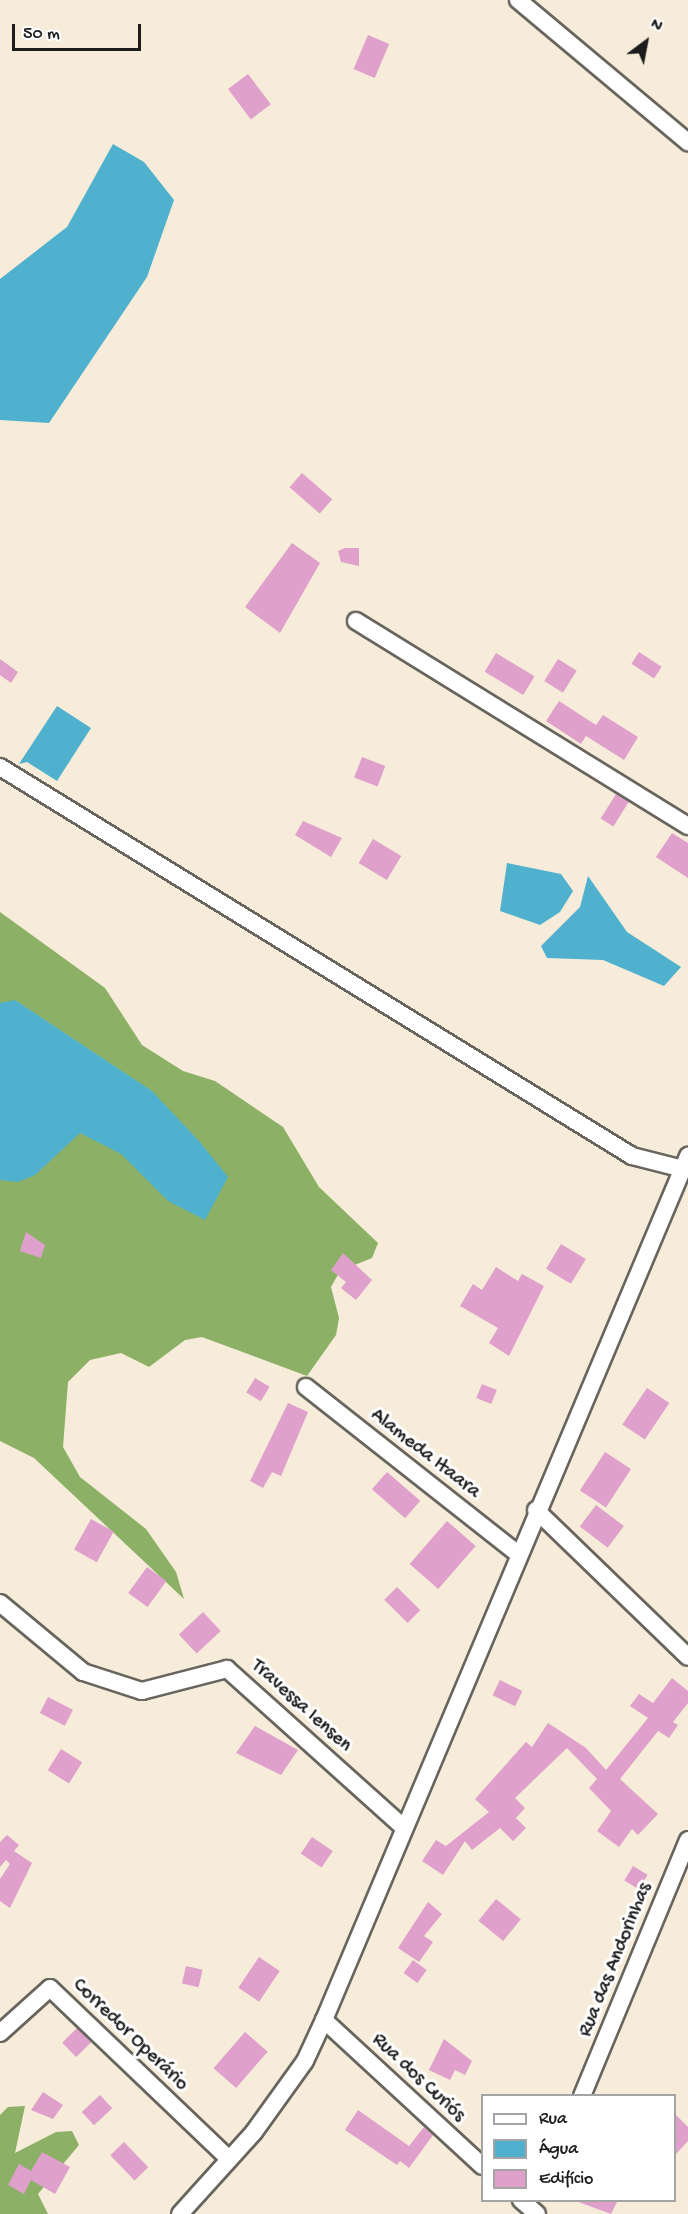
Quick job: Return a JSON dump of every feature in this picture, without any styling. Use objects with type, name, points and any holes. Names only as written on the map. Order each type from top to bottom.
[{"type":"street","points":[[518,0],[688,142]]},
{"type":"street","points":[[356,621],[688,826]]},
{"type":"street","points":[[0,767],[632,1156],[686,1162],[536,1510],[305,2061],[229,2159],[180,2214]]},
{"type":"street","name":"Alameda Itaara","points":[[306,1388],[518,1554]]},
{"type":"street","points":[[536,1510],[688,1657]]},
{"type":"street","name":"Travessa Iensen","points":[[0,1603],[83,1672],[142,1691],[227,1669],[404,1828]]},
{"type":"street","name":"Rua das Andorinhas","points":[[583,2094],[688,1840]]},
{"type":"street","name":"Corredor Operário","points":[[0,2033],[50,1988],[229,2159]]},
{"type":"street","name":"Rua dos Curiós","points":[[324,2020],[481,2164]]},
{"type":"green space","points":[[0,912],[105,988],[142,1045],[183,1071],[215,1081],[283,1127],[319,1187],[378,1243],[372,1258],[340,1271],[331,1287],[339,1318],[336,1335],[307,1376],[202,1337],[185,1340],[149,1367],[121,1353],[90,1360],[68,1382],[63,1447],[80,1477],[146,1529],[176,1572],[184,1599],[34,1458],[0,1441]]},
{"type":"green space","points":[[25,2106],[15,2153],[56,2132],[72,2131],[79,2145],[38,2194],[48,2214],[0,2214],[0,2115],[8,2107]]},
{"type":"water","points":[[113,144],[144,162],[174,200],[147,277],[49,423],[0,420],[0,279],[67,227]]},
{"type":"water","points":[[57,706],[91,728],[57,781],[27,762],[19,764]]},
{"type":"water","points":[[507,863],[561,874],[573,891],[560,912],[540,925],[500,911]]},
{"type":"water","points":[[588,876],[627,932],[681,967],[664,986],[603,960],[547,958],[541,946],[580,907]]},
{"type":"water","points":[[15,1000],[152,1091],[199,1141],[228,1177],[205,1220],[168,1201],[121,1154],[80,1133],[35,1175],[18,1182],[0,1180],[0,1003]]},
{"type":"building","points":[[368,35],[389,44],[375,78],[354,69]]},
{"type":"building","points":[[248,74],[271,104],[251,119],[228,89]]},
{"type":"building","points":[[302,473],[332,499],[320,514],[290,487]]},
{"type":"building","points":[[292,543],[320,563],[280,633],[245,607]]},
{"type":"building","points":[[345,548],[359,548],[359,566],[341,562],[338,551]]},
{"type":"building","points":[[639,652],[662,667],[654,678],[631,664]]},
{"type":"building","points":[[496,653],[535,676],[523,695],[485,672]]},
{"type":"building","points":[[0,659],[18,672],[11,683],[0,675]]},
{"type":"building","points":[[558,659],[577,671],[563,693],[544,681]]},
{"type":"building","points":[[559,701],[596,725],[603,715],[638,737],[624,760],[586,736],[581,744],[546,721]]},
{"type":"building","points":[[362,757],[385,766],[377,786],[354,778]]},
{"type":"building","points":[[616,794],[629,802],[613,827],[601,819]]},
{"type":"building","points":[[303,821],[342,838],[331,857],[295,835]]},
{"type":"building","points":[[672,833],[688,843],[688,878],[656,857]]},
{"type":"building","points":[[373,839],[401,856],[387,880],[359,863]]},
{"type":"building","points":[[26,1232],[45,1245],[41,1258],[20,1251]]},
{"type":"building","points":[[561,1244],[586,1259],[571,1284],[546,1269]]},
{"type":"building","points":[[343,1253],[372,1280],[356,1300],[341,1288],[346,1282],[331,1270]]},
{"type":"building","points":[[496,1267],[518,1281],[522,1274],[544,1286],[509,1356],[489,1343],[498,1328],[460,1306],[473,1284],[482,1290]]},
{"type":"building","points":[[255,1378],[270,1387],[261,1401],[246,1393]]},
{"type":"building","points":[[482,1384],[497,1390],[491,1404],[476,1398]]},
{"type":"building","points":[[647,1388],[669,1403],[645,1440],[622,1424]]},
{"type":"building","points":[[288,1403],[308,1412],[281,1476],[272,1472],[263,1488],[250,1481]]},
{"type":"building","points":[[605,1452],[631,1469],[606,1507],[580,1491]]},
{"type":"building","points":[[387,1472],[420,1501],[405,1518],[372,1489]]},
{"type":"building","points":[[596,1505],[624,1526],[608,1548],[580,1527]]},
{"type":"building","points":[[91,1519],[114,1532],[97,1562],[74,1550]]},
{"type":"building","points":[[447,1521],[476,1546],[438,1589],[410,1564]]},
{"type":"building","points":[[147,1567],[166,1581],[148,1607],[128,1593]]},
{"type":"building","points":[[397,1587],[420,1610],[408,1623],[384,1600]]},
{"type":"building","points":[[203,1612],[221,1631],[197,1654],[179,1635]]},
{"type":"building","points":[[672,1678],[688,1691],[688,1703],[673,1722],[678,1725],[669,1738],[658,1731],[620,1779],[658,1814],[638,1835],[632,1829],[619,1847],[597,1831],[611,1811],[589,1788],[597,1779],[567,1748],[515,1798],[525,1808],[516,1818],[526,1828],[513,1841],[500,1828],[472,1850],[465,1841],[443,1875],[422,1861],[436,1840],[446,1846],[489,1812],[475,1799],[526,1742],[532,1747],[548,1723],[586,1748],[606,1770],[648,1718],[630,1706],[639,1694],[653,1703]]},
{"type":"building","points":[[500,1680],[522,1691],[515,1706],[493,1695]]},
{"type":"building","points":[[48,1697],[73,1710],[65,1726],[40,1713]]},
{"type":"building","points":[[255,1726],[298,1750],[281,1775],[236,1753]]},
{"type":"building","points":[[61,1749],[82,1762],[69,1783],[48,1770]]},
{"type":"building","points":[[7,1835],[19,1845],[14,1851],[32,1863],[10,1908],[0,1901],[0,1879],[10,1864],[6,1860],[0,1867],[0,1842]]},
{"type":"building","points":[[312,1837],[333,1851],[322,1868],[301,1854]]},
{"type":"building","points":[[633,1866],[648,1875],[639,1889],[624,1881]]},
{"type":"building","points":[[496,1899],[521,1919],[503,1941],[478,1921]]},
{"type":"building","points":[[428,1902],[442,1914],[424,1936],[433,1942],[419,1962],[398,1948]]},
{"type":"building","points":[[259,1957],[280,1971],[259,2002],[238,1988]]},
{"type":"building","points":[[413,1960],[427,1970],[417,1983],[404,1973]]},
{"type":"building","points":[[186,1966],[203,1970],[199,1987],[182,1984]]},
{"type":"building","points":[[77,2028],[91,2042],[76,2057],[62,2043]]},
{"type":"building","points":[[245,2032],[268,2052],[236,2088],[214,2068]]},
{"type":"building","points":[[444,2039],[472,2061],[465,2075],[455,2070],[450,2080],[429,2070]]},
{"type":"building","points":[[43,2092],[63,2105],[53,2119],[31,2110]]},
{"type":"building","points":[[100,2095],[112,2108],[94,2125],[82,2112]]},
{"type":"building","points":[[358,2110],[409,2146],[424,2127],[433,2135],[409,2168],[400,2161],[397,2165],[345,2130]]},
{"type":"building","points":[[676,2115],[688,2127],[688,2141],[676,2154]]},
{"type":"building","points":[[124,2142],[148,2167],[135,2180],[110,2155]]},
{"type":"building","points":[[42,2152],[70,2167],[55,2194],[31,2180],[24,2194],[8,2185],[19,2164],[31,2171]]},
{"type":"building","points":[[578,2202],[617,2202],[611,2214]]}]
